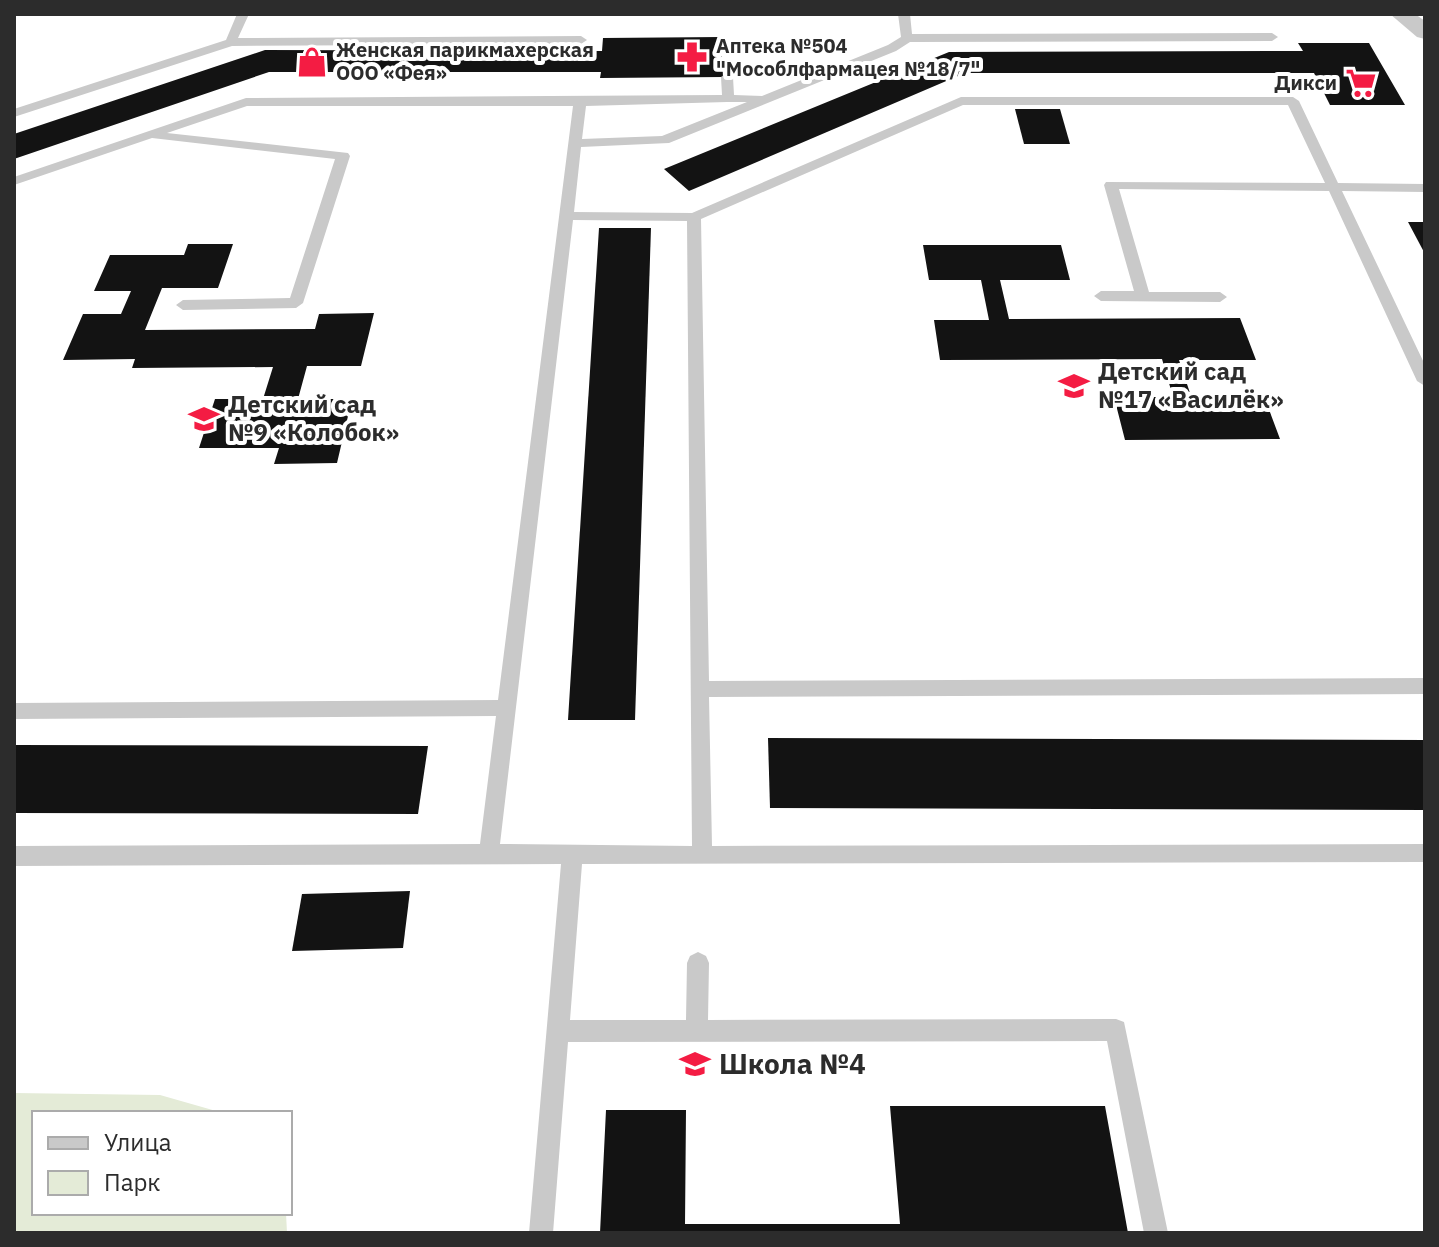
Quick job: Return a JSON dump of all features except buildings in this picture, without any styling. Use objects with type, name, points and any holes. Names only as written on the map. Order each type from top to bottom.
[{"type":"street","points":[[1401,14],[1425,32]]},
{"type":"lane","points":[[231,42],[243,14]]},
{"type":"lane","points":[[904,14],[907,38]]},
{"type":"lane","points":[[575,143],[664,140],[892,48],[907,38],[1272,37]]},
{"type":"lane","points":[[14,113],[231,42],[581,40]]},
{"type":"lane","points":[[727,77],[728,99]]},
{"type":"lane","points":[[14,181],[246,102],[580,102],[767,97]]},
{"type":"lane","points":[[14,102],[51,101]]},
{"type":"lane","points":[[566,216],[694,217],[961,101],[1293,101],[1425,381]]},
{"type":"lane","points":[[489,853],[580,102]]},
{"type":"lane","points":[[150,135],[343,156],[296,303],[183,305]]},
{"type":"lane","points":[[1143,296],[1111,185],[1425,188]]},
{"type":"lane","points":[[694,217],[702,856]]},
{"type":"lane","points":[[1101,296],[1220,297]]},
{"type":"lane","points":[[700,689],[1425,686]]},
{"type":"lane","points":[[14,711],[507,708]]},
{"type":"lane","points":[[14,856],[1425,853]]},
{"type":"lane","points":[[541,1233],[572,855]]},
{"type":"lane","points":[[697,1031],[698,963]]},
{"type":"lane","points":[[556,1031],[1116,1030],[1156,1233]]},
{"type":"green space","points":[[14,1093],[160,1095],[216,1111],[32,1111],[32,1215],[286,1215],[287,1233],[14,1233]]},
{"type":"place","name":"Аптека №504 \"Мособлфармацея №18/7\"","points":[[692,57]]},
{"type":"place","name":"Женская парикмахерская ООО «Фея»","points":[[312,62]]},
{"type":"place","name":"Дикси","points":[[1361,83]]},
{"type":"place","name":"Детский сад №17 «Василёк»","points":[[1074,386]]},
{"type":"place","name":"Детский сад №9 «Колобок»","points":[[204,419]]},
{"type":"place","name":"Школа №4","points":[[695,1064]]}]
